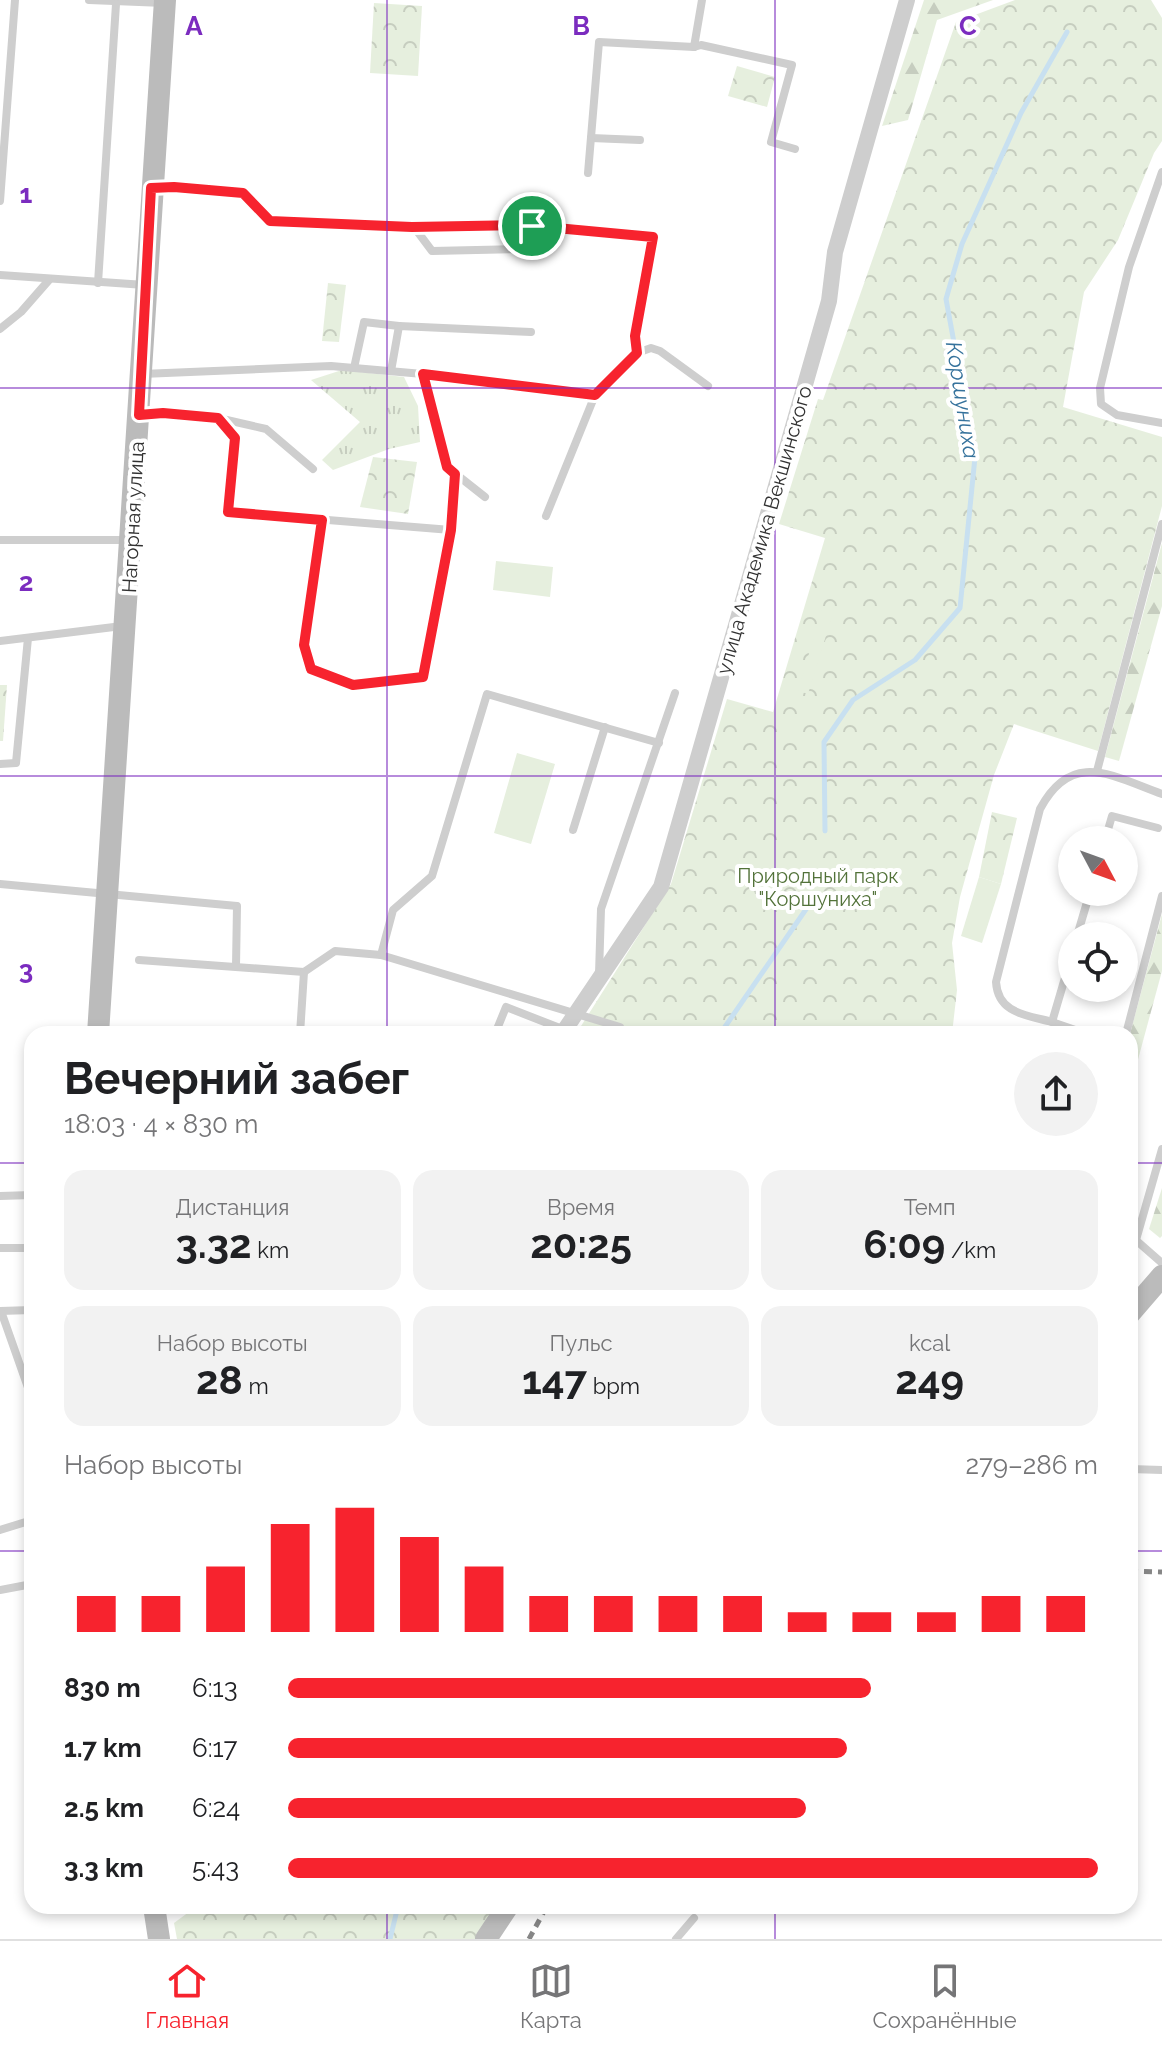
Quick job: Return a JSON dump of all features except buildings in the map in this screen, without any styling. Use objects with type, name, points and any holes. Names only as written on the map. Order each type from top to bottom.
[{"type":"street","name":"улица Академика Векшинского","points":[[567,1026],[661,887],[821,328],[835,252],[907,0]]},
{"type":"street","name":"Нагорная улица","points":[[99,1026],[165,2]]},
{"type":"street","points":[[1138,1304],[1162,1276]]},
{"type":"street","points":[[155,1914],[159,1939]]},
{"type":"street","points":[[486,1939],[503,1914]]},
{"type":"lane","points":[[0,201],[15,0]]},
{"type":"lane","points":[[89,0],[116,4],[165,2]]},
{"type":"lane","points":[[694,47],[702,0]]},
{"type":"lane","points":[[98,283],[116,4]]},
{"type":"lane","points":[[588,173],[599,42],[701,45],[792,65],[771,142],[795,149]]},
{"type":"lane","points":[[591,138],[640,140]]},
{"type":"lane","points":[[1162,172],[1129,267],[1100,388],[1101,404],[1117,415],[1162,423]]},
{"type":"lane","points":[[151,188],[243,193],[270,221],[414,227],[532,226],[653,237],[635,336],[637,353]]},
{"type":"lane","points":[[414,227],[432,251],[520,249],[532,226]]},
{"type":"lane","points":[[0,275],[146,285]]},
{"type":"lane","points":[[0,329],[21,312],[49,280]]},
{"type":"lane","points":[[354,368],[364,322],[531,332]]},
{"type":"lane","points":[[391,371],[399,326]]},
{"type":"lane","points":[[546,516],[595,395],[637,353],[651,348],[660,351],[708,386]]},
{"type":"lane","points":[[141,374],[331,366],[595,395]]},
{"type":"lane","points":[[423,374],[447,467],[485,497]]},
{"type":"lane","points":[[139,415],[163,413],[218,418],[266,429],[313,469]]},
{"type":"lane","points":[[218,418],[235,438],[228,512],[451,530]]},
{"type":"lane","points":[[322,520],[304,645],[311,669],[353,685],[423,677],[451,530],[455,474]]},
{"type":"lane","points":[[1097,771],[1162,524]]},
{"type":"lane","points":[[0,540],[132,540]]},
{"type":"lane","points":[[0,641],[127,625]]},
{"type":"lane","points":[[0,764],[16,763],[28,638]]},
{"type":"lane","points":[[599,975],[601,909],[675,693]]},
{"type":"lane","points":[[381,955],[393,910],[432,876],[487,694],[659,743]]},
{"type":"lane","points":[[573,830],[605,727]]},
{"type":"lane","points":[[1064,1026],[1012,1011],[1000,999],[996,982],[1040,809],[1051,789],[1084,770],[1097,771],[1162,794]]},
{"type":"lane","points":[[1109,826],[1112,816],[1160,828],[1162,817]]},
{"type":"lane","points":[[0,884],[237,906],[236,966]]},
{"type":"lane","points":[[1128,1026],[1162,896]]},
{"type":"lane","points":[[139,960],[304,972],[335,951],[381,955],[617,1026]]},
{"type":"lane","points":[[301,1026],[304,972]]},
{"type":"lane","points":[[1052,1022],[1058,1002]]},
{"type":"lane","points":[[498,1026],[506,1007],[550,1026]]},
{"type":"lane","points":[[1138,1222],[1162,1149]]},
{"type":"lane","points":[[0,1196],[24,1195]]},
{"type":"lane","points":[[1138,1241],[1162,1263]]},
{"type":"lane","points":[[0,1248],[24,1248]]},
{"type":"lane","points":[[24,1310],[0,1311],[24,1377]]},
{"type":"lane","points":[[1138,1469],[1162,1470]]},
{"type":"lane","points":[[0,1530],[24,1522]]},
{"type":"lane","points":[[0,1590],[24,1586]]},
{"type":"lane","points":[[676,1939],[694,1918]]},
{"type":"green space","points":[[924,0],[993,0],[937,20],[908,120],[882,126]]},
{"type":"green space","name":"Природный парк \"Коршуниха\"","points":[[1015,0],[1151,0],[1162,18],[1162,141],[1154,153],[1118,240],[1084,292],[1063,407],[1162,437],[1162,506],[1098,751],[1014,724],[994,775],[960,897],[952,943],[957,990],[953,1026],[581,1026],[671,884],[727,699],[773,712],[825,538],[779,524],[818,399],[823,400],[956,22]]},
{"type":"green space","points":[[374,3],[422,6],[418,76],[370,73]]},
{"type":"green space","points":[[737,66],[775,77],[767,107],[728,96]]},
{"type":"green space","points":[[328,283],[346,285],[339,342],[322,341]]},
{"type":"green space","points":[[342,370],[404,377],[418,406],[420,442],[389,449],[333,470],[322,460],[360,422],[311,380]]},
{"type":"green space","points":[[373,457],[417,462],[408,514],[360,507]]},
{"type":"green space","points":[[1162,543],[1162,606],[1119,761],[1105,757]]},
{"type":"green space","points":[[496,561],[553,567],[550,597],[493,590]]},
{"type":"green space","points":[[823,606],[834,610],[808,694],[798,691]]},
{"type":"green space","points":[[0,685],[7,685],[3,741],[0,741]]},
{"type":"green space","points":[[517,753],[555,764],[531,844],[494,833]]},
{"type":"green space","points":[[992,812],[1017,818],[1001,884],[979,877]]},
{"type":"green space","points":[[979,877],[1001,884],[982,943],[961,936]]},
{"type":"green space","points":[[1162,914],[1162,971],[1138,1060],[1138,1026],[1132,1026]]},
{"type":"green space","points":[[1162,1188],[1162,1236],[1160,1238],[1149,1229]]},
{"type":"green space","points":[[186,1914],[505,1914],[494,1939],[177,1939],[174,1923]]},
{"type":"waterway","name":"Коршуниха","points":[[825,831],[824,742],[853,700],[915,660],[960,608],[975,457],[946,299],[962,244],[1021,113],[1067,32]]},
{"type":"waterway","name":"Коршуниха","points":[[726,1026],[811,902]]},
{"type":"waterway","name":"Коршуниха","points":[[390,1939],[396,1914]]},
{"type":"railway","points":[[1138,1571],[1162,1572]]},
{"type":"railway","points":[[529,1939],[543,1914]]},
{"type":"route","points":[[151,188],[243,193],[270,221],[412,227],[532,226],[653,237],[635,336],[637,353],[595,395],[423,374],[447,467],[455,474],[451,530],[423,677],[353,685],[311,669],[304,645],[322,520],[228,512],[235,438],[218,418],[163,413],[139,415],[151,188]]}]
